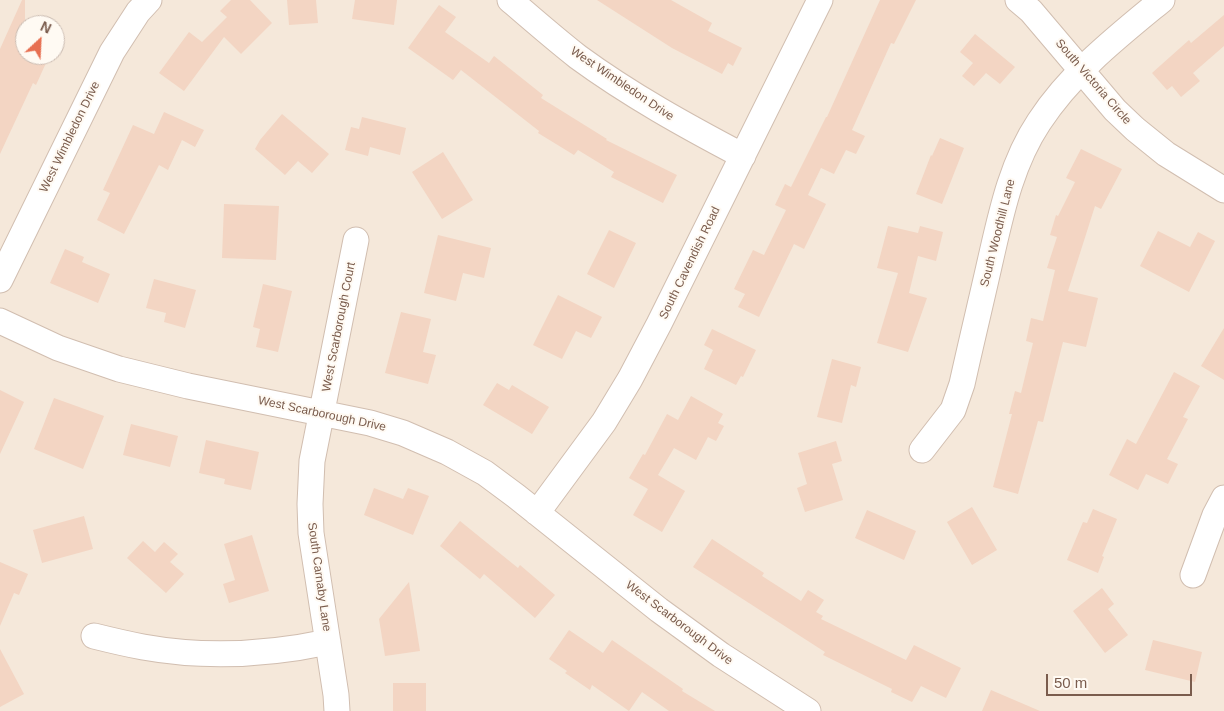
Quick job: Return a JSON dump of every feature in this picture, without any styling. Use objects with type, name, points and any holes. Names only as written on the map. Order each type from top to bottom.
[{"type":"street","name":"West Wimbledon Drive","points":[[0,280],[112,52],[138,12],[149,0]]},
{"type":"street","name":"West Wimbledon Drive","points":[[510,0],[578,56],[613,81],[681,123],[743,156]]},
{"type":"street","name":"South Cavendish Road","points":[[538,513],[604,422],[630,379],[820,0]]},
{"type":"street","name":"South Victoria Circle","points":[[1018,0],[1031,11],[1115,110],[1135,129],[1166,154],[1224,190]]},
{"type":"street","name":"South Woodhill Lane","points":[[922,450],[954,410],[962,384],[1000,217],[1014,172],[1025,146],[1039,122],[1081,69],[1162,0]]},
{"type":"street","name":"West Scarborough Court","points":[[321,413],[356,240]]},
{"type":"street","name":"West Scarborough Drive","points":[[0,321],[58,348],[119,369],[188,386],[378,425],[403,433],[447,452],[485,473],[659,610],[721,655],[808,711]]},
{"type":"street","name":"South Carnaby Lane","points":[[321,413],[312,461],[311,533],[337,711]]},
{"type":"street","points":[[1193,576],[1215,515],[1224,498]]},
{"type":"street","points":[[94,636],[143,647],[178,652],[218,654],[270,652],[297,649],[328,642]]},
{"type":"shaded area","points":[[0,0],[1224,0],[1224,711],[0,711]]},
{"type":"building","points":[[22,0],[25,0],[25,15],[15,15]]},
{"type":"building","points":[[231,0],[250,0],[272,23],[241,54],[224,37],[184,91],[159,73],[189,32],[202,42],[227,17],[220,11]]},
{"type":"building","points":[[287,0],[316,0],[318,23],[289,25]]},
{"type":"building","points":[[355,0],[397,0],[394,25],[352,19]]},
{"type":"building","points":[[597,0],[671,0],[712,23],[708,31],[742,48],[733,66],[728,63],[722,74],[672,48]]},
{"type":"building","points":[[880,0],[916,0],[894,44],[891,43],[852,130],[865,136],[856,154],[846,150],[834,174],[821,168],[808,195],[826,204],[804,249],[794,244],[759,317],[738,307],[745,294],[734,289],[753,250],[764,255],[786,210],[775,205],[785,184],[791,187],[827,117]]},
{"type":"building","points":[[439,5],[456,17],[445,32],[489,63],[494,56],[543,95],[541,98],[606,140],[677,175],[663,203],[611,177],[614,172],[578,150],[574,155],[538,133],[539,131],[461,70],[453,80],[408,48]]},
{"type":"building","points":[[1224,15],[1224,46],[1193,73],[1200,81],[1181,97],[1172,86],[1167,90],[1152,73],[1189,40],[1191,43]]},
{"type":"building","points":[[15,16],[15,65],[45,65],[36,85],[33,83],[0,154],[0,49]]},
{"type":"building","points":[[975,34],[1015,67],[1000,84],[986,73],[974,86],[962,76],[973,63],[960,52]]},
{"type":"building","points":[[164,112],[204,130],[195,147],[182,140],[168,170],[159,165],[124,234],[97,220],[110,193],[103,190],[133,125],[154,134]]},
{"type":"building","points":[[282,114],[329,154],[312,173],[298,161],[285,175],[255,149],[260,140]]},
{"type":"building","points":[[362,117],[406,128],[400,155],[370,147],[368,156],[345,150],[351,127],[359,129]]},
{"type":"building","points":[[940,138],[964,148],[942,204],[916,194],[931,155]]},
{"type":"building","points":[[1081,149],[1122,169],[1101,209],[1095,206],[1068,291],[1098,298],[1086,347],[1063,342],[1043,422],[1038,421],[1018,494],[993,487],[1012,414],[1009,414],[1015,391],[1021,393],[1033,343],[1026,341],[1031,318],[1043,321],[1055,270],[1047,268],[1057,237],[1050,235],[1056,215],[1058,216],[1075,182],[1066,178]]},
{"type":"building","points":[[443,152],[473,200],[442,219],[412,172]]},
{"type":"building","points":[[224,204],[279,206],[276,260],[222,258]]},
{"type":"building","points":[[888,226],[918,233],[920,226],[943,232],[936,261],[918,256],[909,293],[927,298],[908,352],[877,343],[898,273],[877,268]]},
{"type":"building","points":[[609,230],[636,243],[614,288],[587,274]]},
{"type":"building","points":[[1158,231],[1190,247],[1198,232],[1215,241],[1189,292],[1140,266]]},
{"type":"building","points":[[438,235],[491,248],[484,278],[463,273],[456,301],[424,293]]},
{"type":"building","points":[[65,249],[84,257],[82,262],[110,274],[98,303],[50,283]]},
{"type":"building","points":[[154,279],[196,290],[185,328],[164,322],[166,313],[146,308]]},
{"type":"building","points":[[263,284],[292,291],[278,352],[256,347],[260,329],[253,327]]},
{"type":"building","points":[[558,295],[602,317],[591,338],[576,331],[562,359],[533,345]]},
{"type":"building","points":[[401,312],[431,319],[423,352],[436,355],[428,384],[385,373]]},
{"type":"building","points":[[1224,328],[1224,380],[1201,366]]},
{"type":"building","points":[[712,329],[756,350],[743,377],[741,376],[736,385],[704,369],[713,350],[704,345]]},
{"type":"building","points":[[832,359],[861,367],[856,387],[851,385],[842,423],[817,417]]},
{"type":"building","points":[[1174,372],[1200,386],[1183,417],[1188,419],[1167,459],[1178,464],[1168,484],[1146,474],[1138,490],[1109,475],[1127,439],[1136,444]]},
{"type":"building","points":[[497,383],[509,390],[512,385],[549,407],[532,434],[483,405]]},
{"type":"building","points":[[0,390],[24,402],[0,454]]},
{"type":"building","points":[[691,396],[723,414],[718,423],[724,426],[716,441],[708,437],[696,460],[674,448],[658,475],[685,491],[662,532],[633,515],[648,489],[629,478],[643,454],[645,455],[667,414],[678,420]]},
{"type":"building","points":[[54,398],[104,416],[83,469],[34,449]]},
{"type":"building","points":[[131,424],[178,436],[170,467],[123,455]]},
{"type":"building","points":[[206,440],[259,452],[251,490],[224,484],[225,479],[199,473]]},
{"type":"building","points":[[836,441],[842,461],[832,464],[843,500],[805,512],[797,488],[807,484],[798,453]]},
{"type":"building","points":[[374,488],[403,499],[408,488],[429,496],[413,535],[364,515]]},
{"type":"building","points":[[972,507],[997,550],[972,565],[947,522]]},
{"type":"building","points":[[1093,509],[1117,519],[1102,556],[1104,557],[1098,573],[1067,560],[1083,522],[1087,523]]},
{"type":"building","points":[[867,510],[916,531],[904,560],[855,538]]},
{"type":"building","points":[[84,516],[93,549],[42,563],[33,530]]},
{"type":"building","points":[[460,521],[518,568],[520,565],[555,595],[535,618],[484,574],[480,579],[440,546]]},
{"type":"building","points":[[252,535],[269,591],[229,603],[223,584],[235,580],[224,544]]},
{"type":"building","points":[[712,539],[764,573],[762,576],[801,601],[808,590],[824,600],[816,612],[823,616],[821,619],[906,660],[914,645],[961,668],[946,698],[921,686],[912,702],[891,692],[892,689],[823,655],[825,652],[693,567]]},
{"type":"building","points":[[143,541],[155,552],[164,542],[178,554],[170,562],[184,574],[166,593],[127,558]]},
{"type":"building","points":[[0,562],[28,574],[19,595],[14,593],[0,626]]},
{"type":"building","points":[[409,582],[420,651],[385,656],[379,619]]},
{"type":"building","points":[[1102,588],[1114,604],[1108,609],[1128,635],[1105,653],[1073,611]]},
{"type":"building","points":[[569,630],[603,653],[612,640],[683,689],[682,691],[715,711],[669,711],[642,692],[629,711],[592,685],[590,690],[565,673],[567,671],[549,659]]},
{"type":"building","points":[[1153,640],[1202,652],[1195,682],[1145,670]]},
{"type":"building","points":[[0,649],[24,694],[0,707]]},
{"type":"building","points":[[393,683],[426,683],[426,711],[393,711]]},
{"type":"building","points":[[991,690],[1040,711],[982,711]]}]
